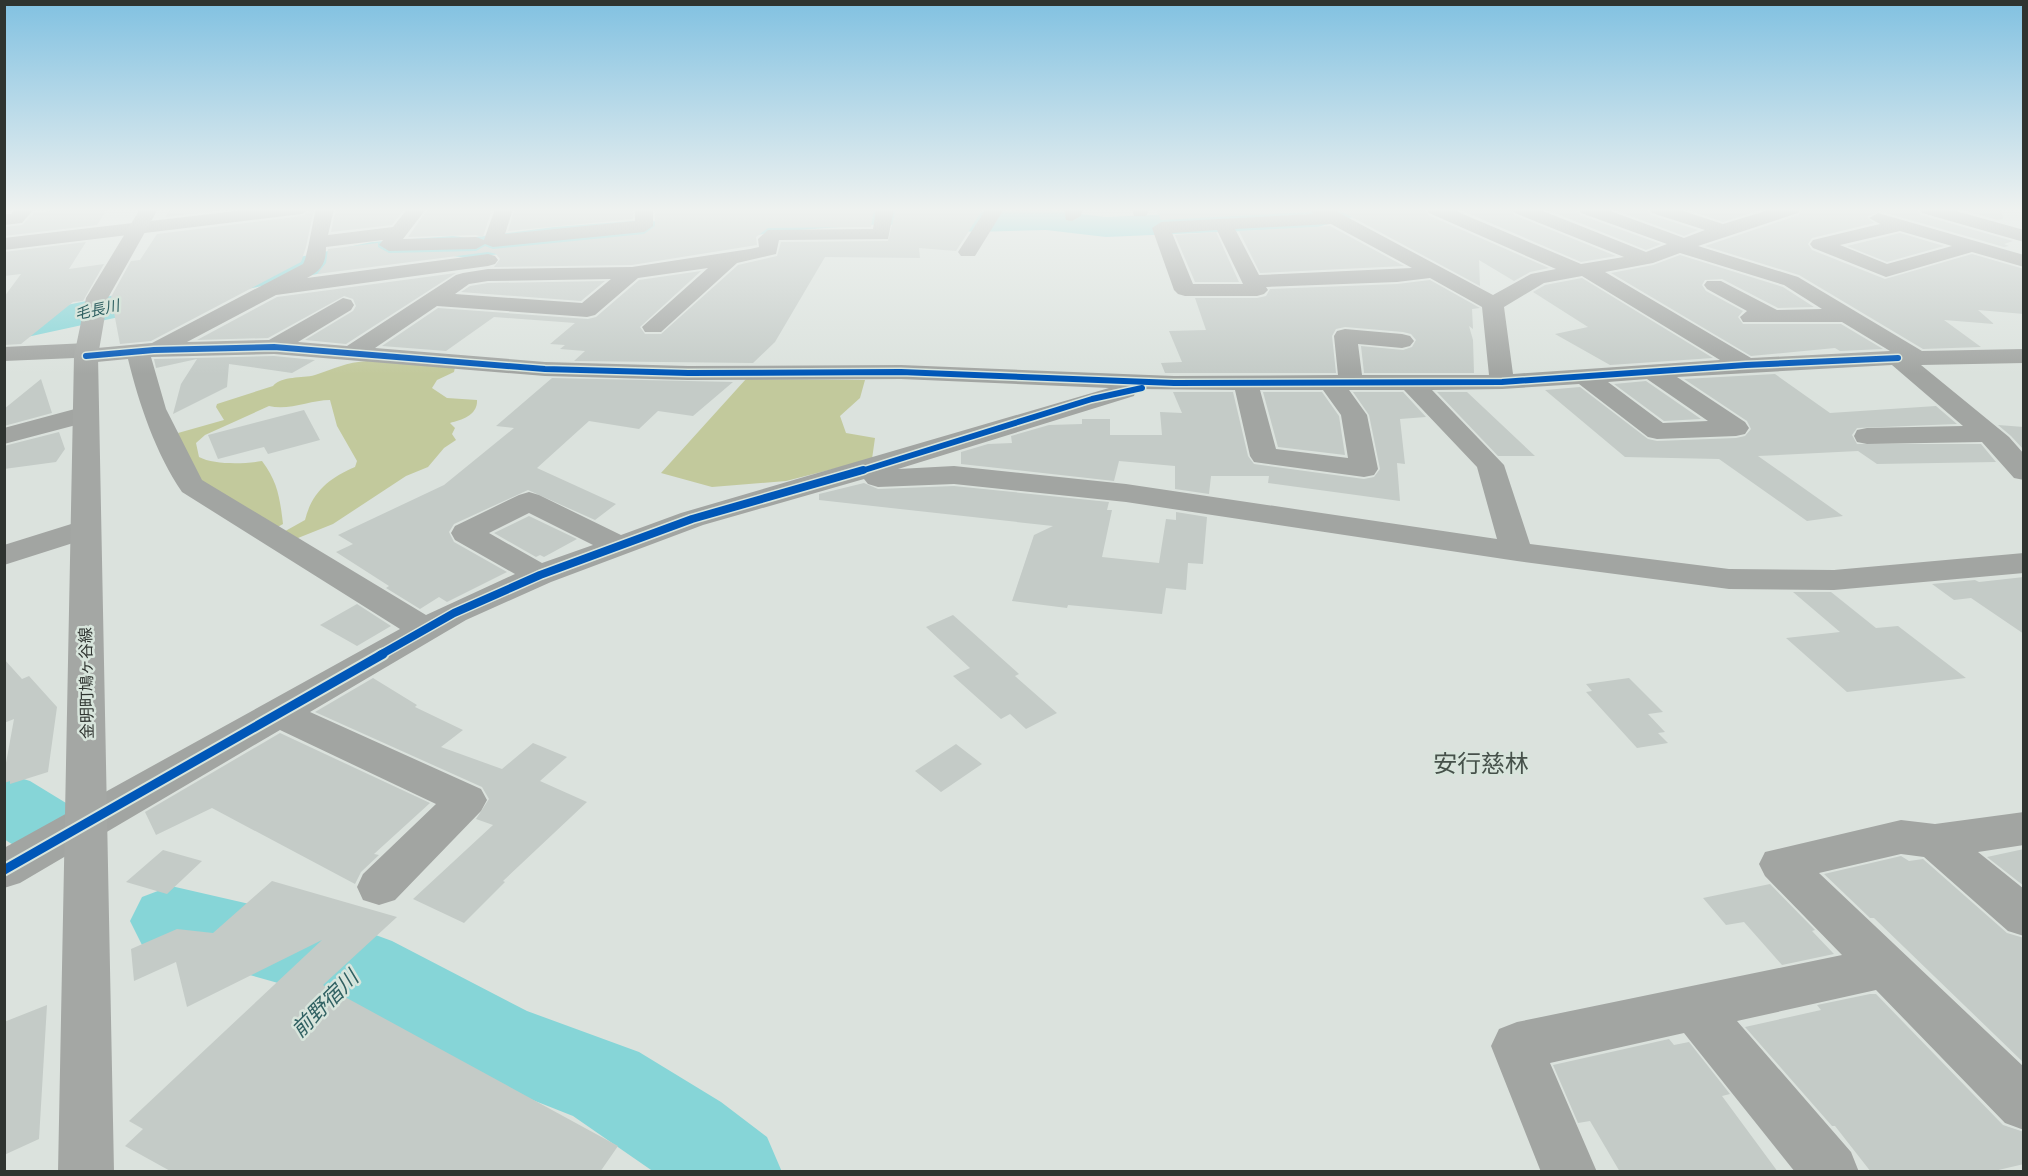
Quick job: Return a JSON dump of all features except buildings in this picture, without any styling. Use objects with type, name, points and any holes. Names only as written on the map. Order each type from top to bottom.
[{"type":"main road","name":"金明町鳩ヶ谷線","points":[[86,1172],[87,824],[84,529],[86,414],[90,332],[104,283],[116,264]]},
{"type":"street","points":[[146,351],[270,289],[310,268],[314,264]]},
{"type":"street","points":[[270,289],[460,264]]},
{"type":"street","points":[[350,354],[463,279],[488,275],[632,273],[696,264]]},
{"type":"street","points":[[653,327],[724,264]]},
{"type":"street","points":[[1175,264],[1185,290],[1257,290],[1245,264]]},
{"type":"street","points":[[1422,264],[1493,304]]},
{"type":"street","points":[[1565,264],[1582,271],[1746,365]]},
{"type":"street","points":[[1493,304],[1538,278],[1620,264]]},
{"type":"street","points":[[1735,264],[1791,281],[1849,315],[1907,358],[2003,440],[2024,472]]},
{"type":"street","points":[[1869,264],[1886,271],[1910,264]]},
{"type":"street","points":[[1753,270],[1704,288],[1774,317]]},
{"type":"street","points":[[1253,280],[1397,276],[1436,271]]},
{"type":"street","points":[[434,299],[587,310],[632,273]]},
{"type":"street","points":[[274,347],[343,304]]},
{"type":"street","points":[[1493,304],[1502,382]]},
{"type":"street","points":[[1751,317],[1849,315]]},
{"type":"street","points":[[4,354],[90,332],[146,351],[274,347],[545,369],[688,373],[902,372],[1174,383],[1502,382],[1746,365],[2024,356]]},
{"type":"street","points":[[1246,383],[1264,456],[1364,469],[1354,415],[1341,383],[1345,336],[1402,341]]},
{"type":"street","points":[[146,351],[153,409],[165,429],[180,468],[192,486],[426,630]]},
{"type":"street","points":[[1585,377],[1657,431],[1736,428],[1653,372]]},
{"type":"street","points":[[4,870],[454,613],[540,574],[692,519],[828,481],[1092,399],[1174,383]]},
{"type":"street","points":[[1411,383],[1490,465],[1517,552]]},
{"type":"street","points":[[4,436],[86,414]]},
{"type":"street","points":[[1867,436],[2003,440]]},
{"type":"street","points":[[828,481],[954,475],[1126,493],[1517,552],[1729,579],[1834,580],[2024,563]]},
{"type":"street","points":[[540,574],[466,532],[528,501],[619,546]]},
{"type":"street","points":[[4,556],[84,529]]},
{"type":"street","points":[[280,714],[466,800],[379,887]]},
{"type":"street","points":[[2024,828],[1935,841],[1901,837],[1781,864],[2024,1104]]},
{"type":"street","points":[[1935,841],[2024,917]]},
{"type":"street","points":[[1569,1172],[1517,1046],[1887,967]]},
{"type":"street","points":[[1694,1008],[1831,1172]]},
{"type":"green space","points":[[367,361],[455,367],[454,372],[437,380],[432,388],[447,398],[477,400],[472,413],[450,423],[455,428],[452,434],[456,440],[444,448],[428,467],[406,476],[333,524],[293,540],[280,534],[305,520],[312,501],[323,487],[337,476],[355,467],[357,461],[337,426],[330,400],[284,407],[269,406],[205,435],[196,443],[199,457],[205,460],[230,463],[262,461],[272,476],[277,491],[283,524],[274,529],[197,480],[178,433],[224,420],[216,407],[217,404],[273,386],[282,380],[315,375],[347,364]]},
{"type":"green space","points":[[746,379],[865,380],[860,398],[840,416],[846,433],[875,438],[872,459],[786,481],[712,487],[661,473]]},
{"type":"waterway","name":"毛長川","points":[[4,330],[316,264]]},
{"type":"waterway","name":"前野宿川","points":[[4,801],[39,824]]},
{"type":"waterway","name":"前野宿川","points":[[171,921],[362,968]]},
{"type":"waterway","name":"前野宿川","points":[[344,985],[362,968]]},
{"type":"waterway","points":[[362,968],[502,1045],[606,1084],[687,1136],[732,1172]]},
{"type":"cycle path","points":[[86,356],[154,350],[274,347],[545,369],[688,373],[901,372],[1174,383],[1502,382],[1746,365],[1898,358]]},
{"type":"cycle path","points":[[4,870],[454,613],[540,575],[692,519],[828,481],[1092,399],[1142,388]]},
{"type":"district","name":"安行慈林","points":[[1481,764]]}]
